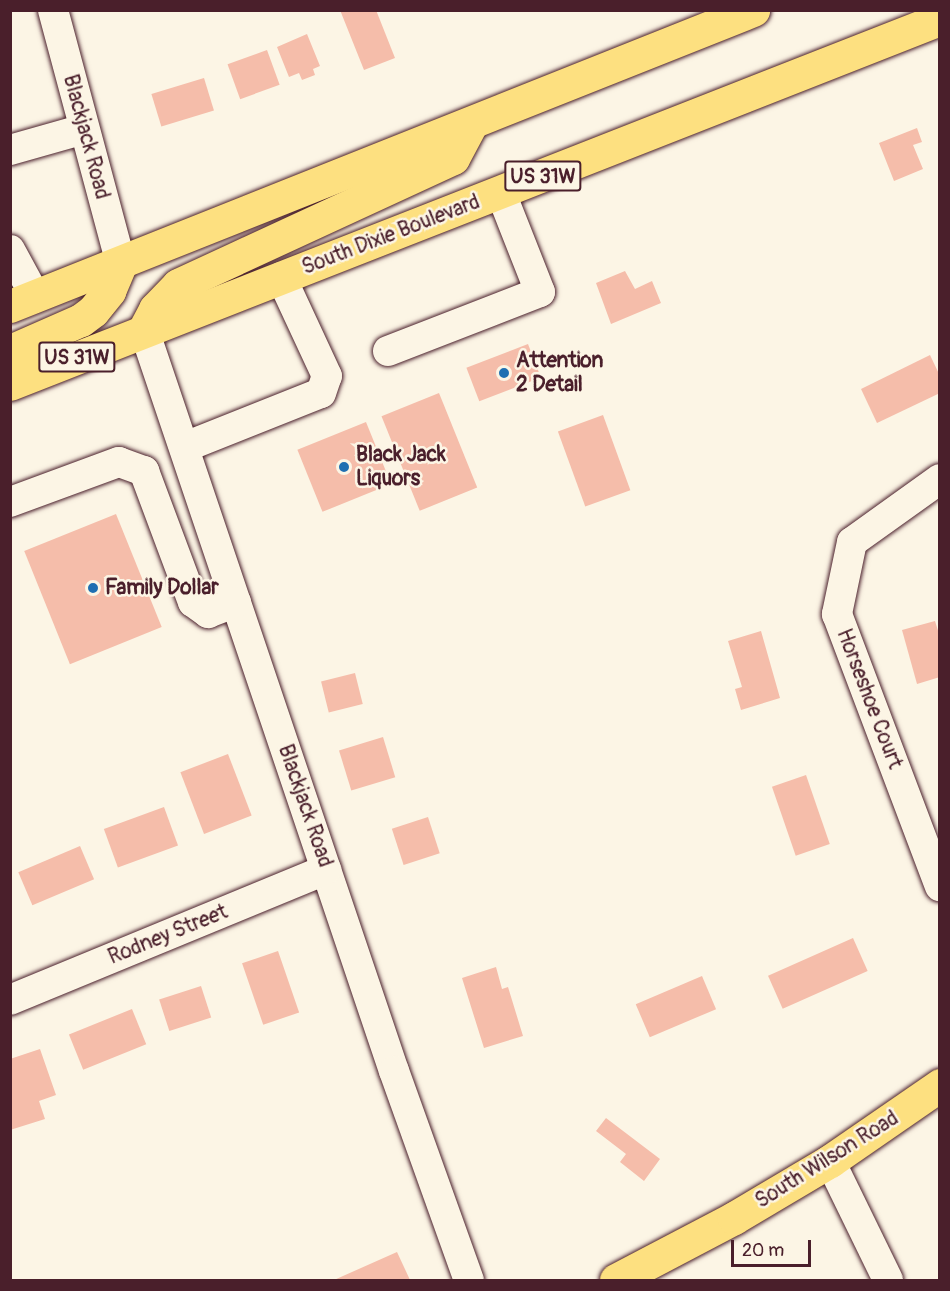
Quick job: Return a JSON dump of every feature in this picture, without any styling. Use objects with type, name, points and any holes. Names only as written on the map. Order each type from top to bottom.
[{"type":"main road","points":[[23,301],[470,126],[753,10]]},
{"type":"main road","name":"South Dixie Boulevard","points":[[10,384],[939,19]]},
{"type":"main road","points":[[144,330],[154,309],[178,285],[453,158],[470,126]]},
{"type":"main road","points":[[10,351],[81,320],[93,311],[109,291],[121,263]]},
{"type":"main road","name":"South Wilson Road","points":[[616,1281],[734,1218],[830,1161],[939,1085]]},
{"type":"street","name":"Blackjack Road","points":[[54,10],[121,263]]},
{"type":"street","points":[[10,150],[84,129]]},
{"type":"street","points":[[388,351],[540,292],[501,193]]},
{"type":"street","points":[[10,250],[23,301]]},
{"type":"street","points":[[186,447],[321,393],[327,376],[281,277]]},
{"type":"street","name":"Blackjack Road","points":[[144,330],[186,447],[326,870],[469,1281]]},
{"type":"street","points":[[10,502],[120,462],[144,471],[193,603],[208,613],[236,602]]},
{"type":"street","name":"Horseshoe Court","points":[[939,479],[852,542],[837,615],[939,886]]},
{"type":"street","name":"Rodney Street","points":[[10,1000],[326,870]]},
{"type":"street","points":[[830,1161],[888,1281]]},
{"type":"building","points":[[340,10],[376,10],[395,58],[364,70]]},
{"type":"building","points":[[307,34],[320,66],[313,69],[315,75],[302,80],[299,73],[289,77],[277,47]]},
{"type":"building","points":[[267,50],[280,85],[240,99],[228,64]]},
{"type":"building","points":[[204,78],[214,111],[161,127],[151,94]]},
{"type":"building","points":[[917,128],[922,142],[913,145],[923,169],[894,181],[879,143]]},
{"type":"building","points":[[625,271],[635,289],[652,281],[661,303],[611,324],[596,283]]},
{"type":"building","name":"Attention 2 Detail","points":[[528,344],[541,378],[479,401],[466,368]]},
{"type":"building","points":[[930,355],[940,376],[940,393],[877,423],[861,389]]},
{"type":"building","points":[[439,393],[477,488],[420,511],[382,416]]},
{"type":"building","points":[[603,415],[630,490],[585,507],[558,431]]},
{"type":"building","name":"Black Jack Liquors","points":[[366,422],[391,484],[322,512],[297,450]]},
{"type":"building","name":"Family Dollar","points":[[116,514],[162,627],[70,664],[24,551]]},
{"type":"building","points":[[935,621],[940,637],[940,677],[917,684],[902,630]]},
{"type":"building","points":[[761,631],[780,698],[741,710],[735,689],[742,687],[728,641]]},
{"type":"building","points":[[355,673],[363,704],[329,713],[321,681]]},
{"type":"building","points":[[383,737],[395,777],[351,791],[339,750]]},
{"type":"building","points":[[228,754],[252,816],[204,834],[180,772]]},
{"type":"building","points":[[806,775],[830,844],[796,856],[772,787]]},
{"type":"building","points":[[164,807],[178,846],[118,867],[104,829]]},
{"type":"building","points":[[428,817],[440,853],[404,865],[392,829]]},
{"type":"building","points":[[80,846],[94,879],[32,905],[18,872]]},
{"type":"building","points":[[853,938],[868,971],[783,1009],[768,976]]},
{"type":"building","points":[[278,951],[299,1012],[263,1025],[242,963]]},
{"type":"building","points":[[496,967],[502,989],[508,987],[523,1036],[484,1048],[462,978]]},
{"type":"building","points":[[702,976],[716,1009],[650,1037],[636,1004]]},
{"type":"building","points":[[201,986],[211,1017],[169,1031],[159,1000]]},
{"type":"building","points":[[132,1009],[146,1044],[83,1070],[69,1034]]},
{"type":"building","points":[[40,1049],[56,1095],[39,1101],[45,1119],[10,1130],[10,1059]]},
{"type":"building","points":[[606,1118],[660,1159],[644,1181],[620,1162],[626,1154],[596,1131]]},
{"type":"building","points":[[397,1252],[410,1280],[334,1280]]},
{"type":"place","name":"Attention 2 Detail","points":[[504,373]]},
{"type":"place","name":"Black Jack Liquors","points":[[344,467]]},
{"type":"place","name":"Family Dollar","points":[[93,588]]}]
